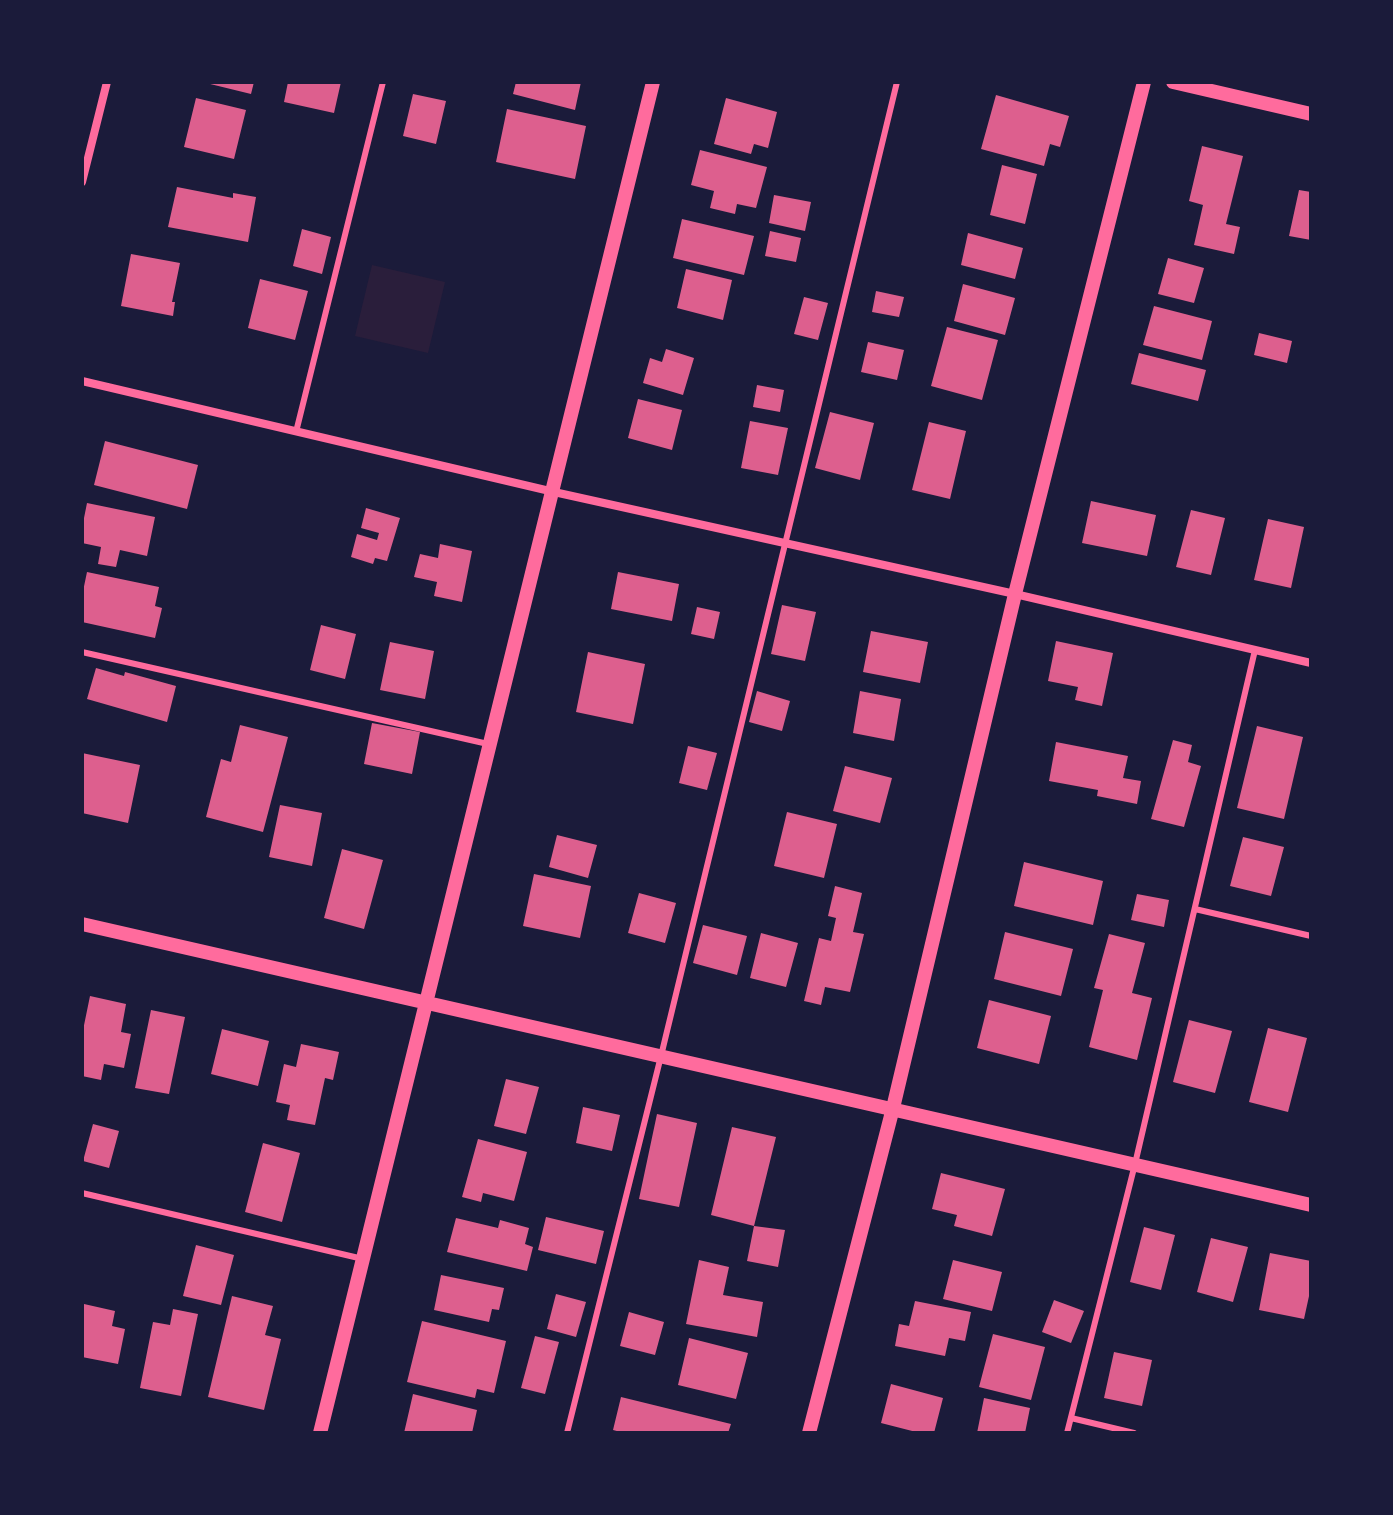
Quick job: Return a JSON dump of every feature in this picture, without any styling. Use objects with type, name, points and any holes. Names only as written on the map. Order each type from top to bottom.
[{"type":"street","points":[[82,182],[107,82]]},
{"type":"street","points":[[320,1433],[653,82]]},
{"type":"street","points":[[809,1433],[893,1108],[1015,594],[1144,82]]},
{"type":"street","points":[[1173,82],[1311,114]]},
{"type":"street","points":[[82,381],[554,492],[1311,663]]},
{"type":"street","points":[[82,924],[1311,1205]]},
{"type":"lane","points":[[296,432],[383,82]]},
{"type":"lane","points":[[567,1433],[897,82]]},
{"type":"lane","points":[[1067,1433],[1135,1164],[1255,650]]},
{"type":"lane","points":[[82,652],[491,745]]},
{"type":"lane","points":[[1195,909],[1311,936]]},
{"type":"lane","points":[[82,1193],[363,1259]]},
{"type":"lane","points":[[1071,1418],[1134,1433]]},
{"type":"shaded area","points":[[372,265],[445,282],[428,353],[355,336]]},
{"type":"building","points":[[202,82],[254,82],[251,94]]},
{"type":"building","points":[[288,82],[341,82],[334,113],[284,102]]},
{"type":"building","points":[[516,82],[581,82],[575,110],[513,94]]},
{"type":"building","points":[[413,94],[446,101],[436,144],[403,136]]},
{"type":"building","points":[[996,95],[1069,116],[1060,147],[1050,144],[1044,166],[981,149]]},
{"type":"building","points":[[196,98],[246,110],[234,159],[184,147]]},
{"type":"building","points":[[726,98],[777,112],[768,148],[754,144],[751,154],[714,144]]},
{"type":"building","points":[[507,109],[586,126],[575,179],[496,162]]},
{"type":"building","points":[[1202,146],[1243,156],[1226,224],[1240,227],[1234,254],[1194,245],[1203,205],[1189,201]]},
{"type":"building","points":[[700,150],[767,167],[756,208],[737,204],[735,214],[710,208],[714,191],[691,185]]},
{"type":"building","points":[[1002,165],[1037,174],[1025,224],[990,215]]},
{"type":"building","points":[[177,187],[233,198],[233,193],[256,197],[248,242],[168,227]]},
{"type":"building","points":[[1299,190],[1311,192],[1311,240],[1289,236]]},
{"type":"building","points":[[774,195],[811,202],[805,231],[769,223]]},
{"type":"building","points":[[682,219],[754,236],[744,275],[673,258]]},
{"type":"building","points":[[302,229],[331,237],[322,274],[293,266]]},
{"type":"building","points":[[770,231],[801,238],[796,262],[765,256]]},
{"type":"building","points":[[968,233],[1023,248],[1015,279],[961,265]]},
{"type":"building","points":[[131,254],[180,263],[172,302],[175,302],[173,316],[121,306]]},
{"type":"building","points":[[1168,258],[1204,268],[1194,303],[1158,294]]},
{"type":"building","points":[[686,269],[732,280],[723,320],[677,308]]},
{"type":"building","points":[[260,279],[308,291],[295,340],[248,328]]},
{"type":"building","points":[[963,284],[1015,298],[1005,335],[954,321]]},
{"type":"building","points":[[876,291],[904,297],[899,317],[872,312]]},
{"type":"building","points":[[804,297],[828,303],[818,340],[794,334]]},
{"type":"building","points":[[1154,306],[1212,321],[1202,360],[1143,345]]},
{"type":"building","points":[[947,327],[998,340],[982,400],[931,386]]},
{"type":"building","points":[[1259,333],[1292,341],[1287,363],[1254,355]]},
{"type":"building","points":[[868,342],[904,350],[897,380],[861,372]]},
{"type":"building","points":[[666,349],[694,358],[683,395],[643,383],[650,358],[662,362]]},
{"type":"building","points":[[1139,353],[1206,370],[1198,401],[1131,384]]},
{"type":"building","points":[[757,385],[784,390],[780,412],[753,407]]},
{"type":"building","points":[[638,399],[682,410],[672,450],[628,438]]},
{"type":"building","points":[[830,412],[874,423],[860,480],[815,468]]},
{"type":"building","points":[[750,421],[788,428],[778,475],[741,468]]},
{"type":"building","points":[[929,422],[966,431],[950,499],[912,490]]},
{"type":"building","points":[[105,441],[198,465],[187,509],[94,485]]},
{"type":"building","points":[[1091,501],[1156,515],[1147,556],[1082,543]]},
{"type":"building","points":[[87,503],[155,517],[147,556],[120,550],[116,567],[98,564],[101,547],[82,543]]},
{"type":"building","points":[[366,508],[400,518],[387,561],[375,558],[373,564],[351,557],[357,534],[377,540],[379,533],[361,528]]},
{"type":"building","points":[[1191,510],[1225,518],[1211,575],[1176,567]]},
{"type":"building","points":[[1268,519],[1304,527],[1291,588],[1254,580]]},
{"type":"building","points":[[440,544],[472,551],[462,602],[434,596],[437,582],[414,577],[420,554],[438,558]]},
{"type":"building","points":[[87,572],[159,587],[155,606],[162,608],[155,638],[82,622],[82,596]]},
{"type":"building","points":[[618,572],[679,584],[672,621],[611,609]]},
{"type":"building","points":[[782,605],[816,612],[805,661],[771,654]]},
{"type":"building","points":[[697,607],[720,612],[714,639],[691,634]]},
{"type":"building","points":[[321,625],[356,634],[345,679],[310,670]]},
{"type":"building","points":[[871,631],[928,642],[920,683],[863,672]]},
{"type":"building","points":[[1056,641],[1113,653],[1102,706],[1075,700],[1078,687],[1048,681]]},
{"type":"building","points":[[390,642],[434,651],[425,699],[380,690]]},
{"type":"building","points":[[588,652],[645,664],[633,724],[576,712]]},
{"type":"building","points":[[96,668],[124,676],[125,672],[176,686],[167,722],[87,699]]},
{"type":"building","points":[[757,691],[790,701],[782,731],[749,722]]},
{"type":"building","points":[[860,691],[901,699],[894,741],[853,733]]},
{"type":"building","points":[[372,723],[420,732],[412,774],[364,764]]},
{"type":"building","points":[[240,725],[288,737],[263,832],[206,817],[221,759],[231,762]]},
{"type":"building","points":[[1257,726],[1303,737],[1284,819],[1237,808]]},
{"type":"building","points":[[1173,740],[1192,745],[1188,762],[1201,766],[1184,827],[1151,819]]},
{"type":"building","points":[[1056,742],[1128,756],[1123,778],[1141,781],[1137,804],[1097,796],[1098,790],[1049,781]]},
{"type":"building","points":[[688,746],[717,753],[707,790],[679,783]]},
{"type":"building","points":[[82,753],[140,765],[128,823],[82,813]]},
{"type":"building","points":[[845,766],[892,778],[880,823],[833,811]]},
{"type":"building","points":[[280,805],[322,813],[312,866],[269,857]]},
{"type":"building","points":[[787,812],[837,824],[824,878],[774,866]]},
{"type":"building","points":[[557,835],[597,845],[588,878],[549,867]]},
{"type":"building","points":[[1243,837],[1284,847],[1271,896],[1230,886]]},
{"type":"building","points":[[342,849],[383,860],[364,929],[324,918]]},
{"type":"building","points":[[1024,862],[1103,881],[1093,925],[1014,906]]},
{"type":"building","points":[[534,874],[591,886],[580,938],[523,926]]},
{"type":"building","points":[[835,886],[862,893],[853,932],[864,934],[850,992],[825,987],[821,1005],[804,1001],[819,938],[831,941],[836,918],[828,916]]},
{"type":"building","points":[[639,893],[676,903],[665,943],[628,933]]},
{"type":"building","points":[[1137,894],[1169,900],[1164,927],[1131,920]]},
{"type":"building","points":[[703,925],[747,936],[737,975],[693,963]]},
{"type":"building","points":[[1005,932],[1073,949],[1061,996],[994,979]]},
{"type":"building","points":[[761,933],[798,943],[786,987],[750,978]]},
{"type":"building","points":[[1109,934],[1145,943],[1132,993],[1152,998],[1137,1060],[1089,1047],[1103,990],[1094,988]]},
{"type":"building","points":[[90,996],[126,1004],[121,1032],[131,1034],[124,1068],[104,1064],[101,1080],[82,1076],[82,1035]]},
{"type":"building","points":[[989,1000],[1051,1016],[1039,1064],[977,1048]]},
{"type":"building","points":[[151,1010],[185,1017],[169,1094],[135,1088]]},
{"type":"building","points":[[1189,1020],[1232,1031],[1215,1093],[1173,1082]]},
{"type":"building","points":[[1268,1028],[1307,1038],[1288,1112],[1249,1102]]},
{"type":"building","points":[[222,1029],[269,1041],[258,1086],[211,1074]]},
{"type":"building","points":[[301,1044],[339,1052],[333,1080],[325,1078],[315,1125],[287,1120],[290,1105],[276,1102],[284,1064],[296,1067]]},
{"type":"building","points":[[506,1079],[539,1087],[526,1134],[494,1126]]},
{"type":"building","points":[[583,1107],[620,1115],[612,1151],[576,1143]]},
{"type":"building","points":[[657,1114],[697,1123],[679,1207],[639,1199]]},
{"type":"building","points":[[93,1124],[119,1131],[109,1168],[83,1161]]},
{"type":"building","points":[[732,1127],[776,1137],[754,1226],[711,1215]]},
{"type":"building","points":[[478,1139],[527,1152],[514,1201],[483,1193],[481,1202],[462,1197]]},
{"type":"building","points":[[263,1143],[300,1153],[282,1222],[245,1212]]},
{"type":"building","points":[[941,1173],[1005,1189],[992,1236],[954,1226],[957,1215],[932,1209]]},
{"type":"building","points":[[546,1217],[604,1231],[596,1264],[538,1250]]},
{"type":"building","points":[[456,1218],[498,1228],[500,1220],[529,1228],[525,1244],[533,1247],[527,1271],[447,1252]]},
{"type":"building","points":[[754,1226],[785,1230],[778,1267],[747,1261]]},
{"type":"building","points":[[1144,1227],[1175,1235],[1161,1290],[1130,1282]]},
{"type":"building","points":[[1211,1238],[1248,1247],[1233,1302],[1197,1292]]},
{"type":"building","points":[[196,1245],[234,1255],[221,1305],[183,1296]]},
{"type":"building","points":[[1270,1253],[1311,1261],[1311,1287],[1304,1319],[1259,1310]]},
{"type":"building","points":[[699,1260],[729,1267],[723,1295],[763,1302],[757,1337],[686,1324]]},
{"type":"building","points":[[953,1260],[1002,1272],[992,1311],[943,1299]]},
{"type":"building","points":[[441,1275],[504,1288],[499,1310],[492,1309],[489,1322],[434,1310]]},
{"type":"building","points":[[556,1294],[586,1302],[576,1337],[547,1329]]},
{"type":"building","points":[[232,1296],[273,1306],[265,1335],[281,1339],[264,1410],[208,1397]]},
{"type":"building","points":[[1054,1300],[1084,1311],[1071,1343],[1042,1332]]},
{"type":"building","points":[[915,1301],[971,1312],[965,1341],[949,1338],[945,1356],[895,1346],[899,1324],[909,1326]]},
{"type":"building","points":[[84,1304],[115,1311],[112,1326],[125,1329],[118,1364],[82,1357]]},
{"type":"building","points":[[173,1309],[198,1314],[181,1396],[140,1388],[153,1322],[170,1325]]},
{"type":"building","points":[[629,1312],[664,1322],[655,1355],[620,1346]]},
{"type":"building","points":[[422,1321],[506,1341],[494,1393],[477,1389],[475,1398],[407,1382]]},
{"type":"building","points":[[993,1334],[1045,1347],[1031,1400],[979,1387]]},
{"type":"building","points":[[535,1336],[559,1342],[545,1394],[521,1388]]},
{"type":"building","points":[[689,1338],[748,1353],[736,1399],[678,1385]]},
{"type":"building","points":[[1114,1352],[1152,1360],[1142,1406],[1104,1398]]},
{"type":"building","points":[[891,1384],[943,1398],[934,1433],[920,1433],[881,1423]]},
{"type":"building","points":[[413,1394],[477,1410],[472,1433],[404,1433]]},
{"type":"building","points":[[621,1397],[731,1424],[728,1433],[624,1433],[613,1430]]},
{"type":"building","points":[[984,1398],[1030,1408],[1025,1433],[977,1433]]}]
